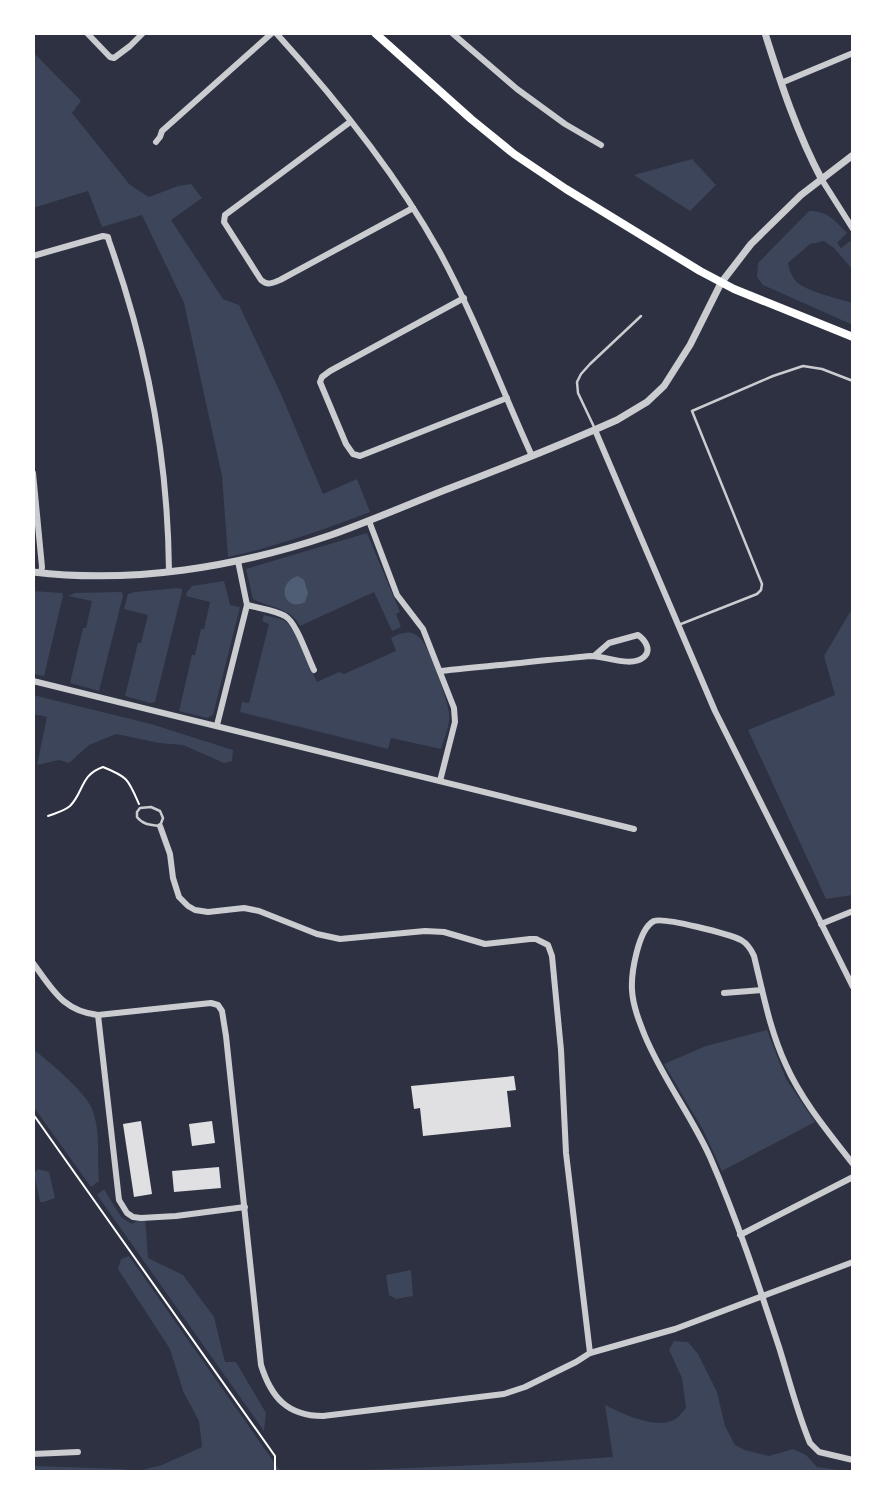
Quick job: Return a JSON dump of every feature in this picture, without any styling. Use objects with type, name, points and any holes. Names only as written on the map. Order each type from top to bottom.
[{"type":"main road","points":[[375,33],[471,119],[514,154],[566,189],[721,283],[853,337]]},
{"type":"street","points":[[87,33],[114,58],[143,33]]},
{"type":"street","points":[[156,142],[162,131],[274,33],[351,122],[413,208],[464,298],[532,456]]},
{"type":"street","points":[[452,33],[517,89],[565,124],[601,145]]},
{"type":"street","points":[[765,33],[806,150],[853,229]]},
{"type":"street","points":[[781,83],[853,53]]},
{"type":"street","points":[[351,122],[225,215],[223,222],[261,280],[265,284],[272,284],[413,208]]},
{"type":"street","points":[[37,573],[101,575],[169,571],[238,561],[309,542],[532,456],[637,410],[673,375],[721,283],[740,258],[801,195],[853,155]]},
{"type":"street","points":[[33,256],[106,236],[110,241],[145,365],[164,482],[169,571]]},
{"type":"street","points":[[464,298],[322,377],[320,382],[346,444],[353,454],[360,456],[507,398]]},
{"type":"street","points":[[595,430],[715,711],[853,987]]},
{"type":"street","points":[[33,473],[42,567],[37,573]]},
{"type":"street","points":[[369,521],[397,596],[423,629],[451,697],[455,715],[440,782]]},
{"type":"street","points":[[217,725],[247,606],[238,561]]},
{"type":"street","points":[[247,606],[281,614],[287,618],[314,670]]},
{"type":"street","points":[[441,671],[594,656],[623,661],[637,660],[643,658],[648,650],[646,642],[638,635],[609,643],[594,656]]},
{"type":"street","points":[[33,681],[634,828]]},
{"type":"street","points":[[160,825],[170,853],[179,897],[195,910],[208,912],[244,908],[259,911],[317,934],[340,939],[425,930],[444,932],[485,944],[536,939],[548,945],[552,956],[561,1050],[566,1153],[590,1353]]},
{"type":"street","points":[[821,924],[853,911]]},
{"type":"street","points":[[853,1164],[820,1121],[793,1079],[776,1040],[752,951],[741,940],[667,920],[652,922],[644,931],[632,981],[638,1016],[664,1076],[702,1142],[740,1236],[810,1443],[816,1450],[830,1456],[853,1460]]},
{"type":"street","points":[[33,964],[60,999],[87,1013],[98,1015],[211,1003],[218,1005],[222,1011],[260,1358],[265,1377],[283,1405],[303,1414],[323,1416],[504,1394],[525,1387],[590,1353],[675,1329],[853,1262]]},
{"type":"street","points":[[724,993],[762,990]]},
{"type":"street","points":[[98,1015],[119,1200],[124,1209],[133,1217],[141,1218],[245,1207]]},
{"type":"street","points":[[740,1236],[853,1177]]},
{"type":"street","points":[[33,1454],[78,1452]]},
{"type":"lane","points":[[595,430],[578,393],[577,382],[590,364],[641,316]]},
{"type":"lane","points":[[678,625],[757,594],[762,584],[692,411],[781,372],[803,366],[822,369],[853,381]]},
{"type":"lane","points":[[151,807],[160,811],[163,818],[160,825],[148,825],[140,821],[137,812],[141,808],[151,807]]},
{"type":"path","points":[[48,816],[72,804],[88,776],[103,767],[127,779],[141,808]]},
{"type":"path","points":[[33,1114],[275,1456],[275,1472]]},
{"type":"shaded area","points":[[33,52],[81,101],[72,113],[130,185],[149,197],[191,184],[202,198],[171,220],[223,299],[239,305],[281,394],[323,494],[357,479],[370,512],[300,537],[228,557],[222,476],[184,303],[142,215],[102,227],[88,191],[33,208]]},
{"type":"shaded area","points":[[692,159],[716,185],[690,211],[634,175]]},
{"type":"shaded area","points":[[809,211],[826,215],[847,233],[837,243],[841,248],[853,239],[853,270],[834,248],[824,241],[810,244],[788,263],[790,271],[803,286],[853,303],[853,325],[763,285],[757,277],[758,263]]},
{"type":"shaded area","points":[[367,533],[400,612],[396,614],[401,627],[392,631],[374,592],[300,626],[285,611],[253,599],[246,569]]},
{"type":"shaded area","points":[[298,576],[304,580],[308,593],[305,602],[292,604],[285,596],[286,585]]},
{"type":"shaded area","points":[[224,581],[230,605],[240,607],[213,715],[207,718],[179,711],[192,655],[195,655],[201,629],[204,629],[210,602],[186,596],[192,586]]},
{"type":"shaded area","points":[[182,589],[182,592],[155,702],[125,696],[148,615],[124,609],[128,594]]},
{"type":"shaded area","points":[[33,591],[62,593],[63,596],[44,676],[33,674]]},
{"type":"shaded area","points":[[122,592],[99,691],[70,683],[92,601],[68,596],[75,593]]},
{"type":"shaded area","points":[[853,607],[853,895],[826,899],[748,730],[835,695],[824,656]]},
{"type":"shaded area","points":[[264,615],[284,620],[293,629],[317,682],[339,672],[344,674],[396,651],[391,638],[395,636],[406,632],[418,636],[433,662],[449,712],[441,749],[391,738],[388,749],[240,712],[242,702],[249,703],[269,624],[262,621]]},
{"type":"shaded area","points":[[33,695],[151,724],[233,750],[232,761],[224,763],[183,745],[116,734],[89,745],[69,763],[59,760],[37,765],[47,717],[33,714]]},
{"type":"shaded area","points":[[767,1030],[786,1079],[815,1122],[722,1171],[703,1130],[664,1064],[706,1046]]},
{"type":"shaded area","points":[[33,1049],[74,1085],[92,1109],[98,1135],[99,1181],[91,1187],[33,1106]]},
{"type":"shaded area","points":[[38,1169],[49,1172],[55,1198],[40,1202],[34,1173]]},
{"type":"shaded area","points":[[104,1189],[121,1217],[132,1224],[145,1216],[148,1258],[183,1275],[214,1317],[225,1362],[236,1362],[266,1413],[264,1431],[97,1195]]},
{"type":"shaded area","points":[[129,1256],[281,1472],[33,1472],[33,1466],[138,1471],[162,1465],[202,1447],[199,1421],[183,1391],[170,1349],[118,1269],[121,1259]]},
{"type":"shaded area","points":[[411,1270],[413,1296],[396,1299],[389,1295],[386,1275]]},
{"type":"shaded area","points":[[674,1341],[688,1342],[698,1354],[717,1392],[725,1426],[735,1445],[769,1456],[793,1449],[806,1455],[817,1467],[853,1472],[319,1472],[613,1457],[605,1405],[642,1420],[662,1423],[678,1417],[686,1408],[682,1378],[669,1350]]},
{"type":"building","points":[[514,1076],[516,1090],[507,1091],[511,1127],[423,1136],[420,1108],[414,1109],[411,1086]]},
{"type":"building","points":[[141,1121],[152,1194],[134,1197],[123,1124]]},
{"type":"building","points":[[212,1121],[215,1143],[192,1146],[189,1124]]},
{"type":"building","points":[[219,1167],[221,1188],[174,1192],[172,1171]]}]
